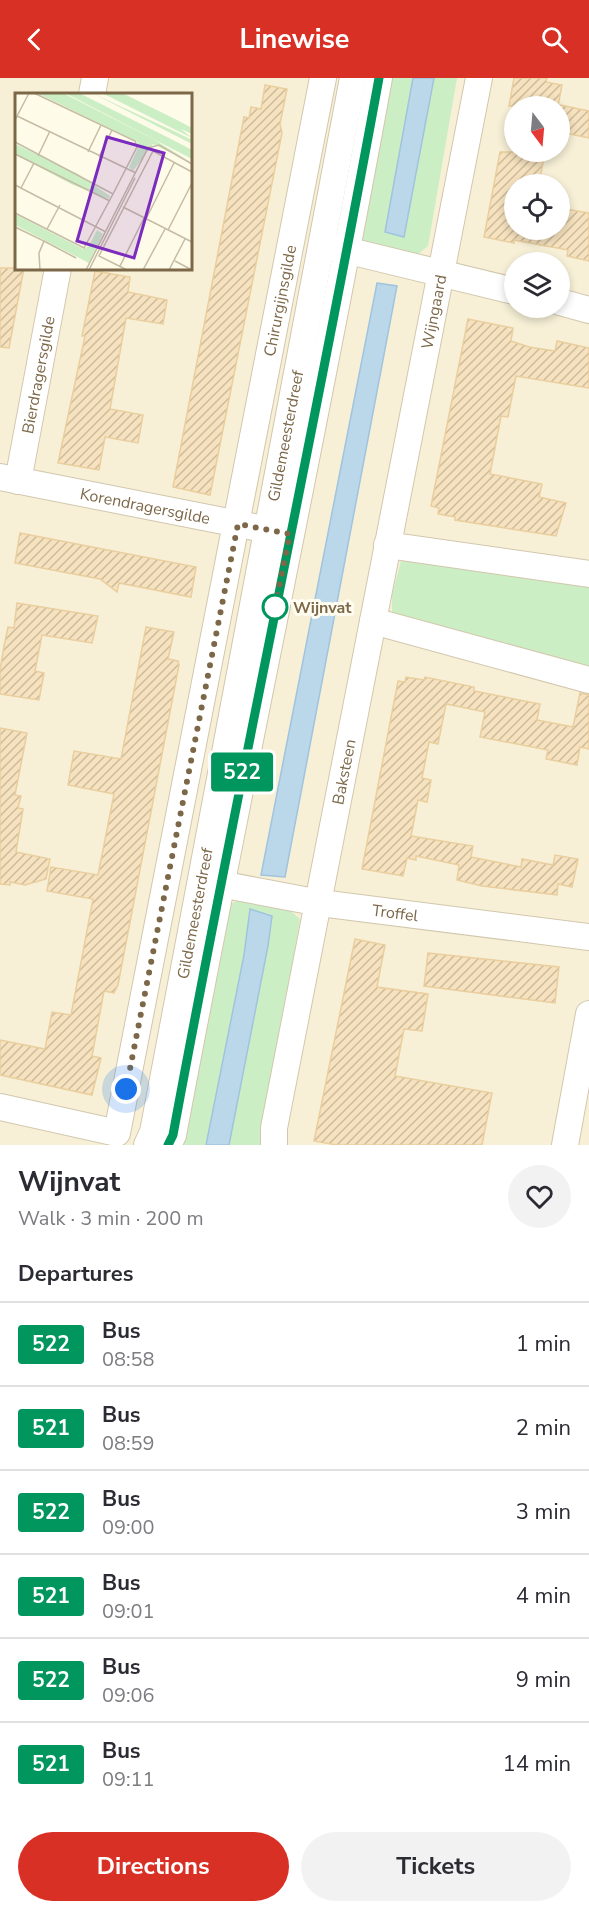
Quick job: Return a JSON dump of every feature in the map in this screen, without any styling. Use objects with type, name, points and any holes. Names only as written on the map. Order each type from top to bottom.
[{"type":"street","points":[[92,93],[95,78]]},
{"type":"street","name":"Chirurgijnsgilde","points":[[0,1107],[117,1132],[238,524],[323,78]]},
{"type":"street","name":"Gildemeesterdreef","points":[[147,1145],[153,1132],[210,882],[278,532],[321,245],[353,78]]},
{"type":"street","name":"Gildemeesterdreef","points":[[278,532],[348,249],[379,78]]},
{"type":"street","name":"Wijngaard","points":[[373,621],[479,78]]},
{"type":"street","points":[[321,245],[348,249],[504,288]]},
{"type":"street","name":"Bierdragersgilde","points":[[9,479],[58,270]]},
{"type":"street","points":[[570,305],[589,310]]},
{"type":"street","name":"Korendragersgilde","points":[[9,479],[278,532]]},
{"type":"street","points":[[387,545],[589,574]]},
{"type":"street","points":[[373,621],[589,680]]},
{"type":"street","name":"Baksteen","points":[[274,1145],[274,1128],[320,903],[373,621]]},
{"type":"street","name":"Gildemeesterdreef","points":[[168,1145],[173,1135],[210,882]]},
{"type":"street","name":"Troffel","points":[[210,882],[320,903],[589,937]]},
{"type":"street","points":[[566,1145],[589,1014]]},
{"type":"shaded area","points":[[0,78],[589,78],[589,1145],[0,1145]]},
{"type":"green space","points":[[386,78],[413,78],[385,232],[404,237],[434,78],[457,78],[428,246],[417,255],[363,241],[358,220]]},
{"type":"green space","points":[[401,561],[589,583],[589,668],[392,616],[392,595]]},
{"type":"green space","points":[[246,897],[281,903],[300,919],[262,1145],[173,1145],[230,904]]},
{"type":"water","points":[[413,78],[434,78],[404,237],[385,232]]},
{"type":"water","points":[[377,283],[397,286],[285,877],[261,875]]},
{"type":"water","points":[[250,909],[272,916],[268,946],[229,1145],[206,1145],[244,955]]},
{"type":"building","points":[[514,78],[547,78],[546,82],[562,85],[560,96],[511,96]]},
{"type":"building","points":[[265,85],[287,89],[280,124],[282,133],[210,495],[173,487],[244,117],[249,118],[251,107],[261,109]]},
{"type":"building","points":[[570,107],[589,111],[589,138],[570,134]]},
{"type":"building","points":[[500,152],[504,152],[504,162],[543,162],[541,174],[504,174],[504,240],[514,240],[514,243],[484,237]]},
{"type":"building","points":[[570,210],[589,213],[589,261],[570,257],[568,250],[514,240],[570,240]]},
{"type":"building","points":[[0,268],[24,270],[9,348],[0,347]]},
{"type":"building","points":[[95,271],[130,277],[128,292],[167,300],[163,324],[126,318],[110,409],[143,415],[138,443],[105,437],[99,470],[58,463],[85,336],[82,336]]},
{"type":"building","points":[[468,319],[513,328],[511,341],[529,347],[555,351],[557,341],[589,348],[589,388],[516,376],[508,417],[501,416],[490,474],[542,484],[539,497],[566,503],[556,536],[455,520],[455,517],[438,514],[439,508],[431,506]]},
{"type":"building","points":[[20,533],[196,567],[191,597],[119,583],[117,592],[100,579],[15,563]]},
{"type":"building","points":[[17,603],[98,616],[92,643],[42,635],[35,671],[44,673],[39,700],[0,694],[0,670],[4,646],[8,627],[14,628]]},
{"type":"building","points":[[146,627],[174,632],[168,659],[178,661],[179,665],[118,985],[114,993],[104,991],[92,1056],[101,1058],[92,1095],[0,1075],[0,1040],[45,1049],[52,1012],[71,1015],[93,899],[47,891],[51,867],[98,875],[114,794],[68,785],[74,751],[121,759]]},
{"type":"building","points":[[406,677],[424,680],[425,677],[474,687],[474,691],[540,704],[537,720],[573,727],[580,693],[589,695],[589,749],[580,747],[577,765],[546,759],[548,750],[480,737],[485,712],[446,704],[438,744],[429,742],[422,778],[431,780],[427,802],[418,800],[411,836],[473,846],[471,857],[521,867],[522,859],[553,865],[555,855],[578,859],[572,887],[558,884],[557,895],[482,886],[457,880],[459,865],[416,856],[416,860],[407,858],[403,876],[362,869],[398,681],[405,682]]},
{"type":"building","points":[[0,728],[27,733],[15,795],[21,796],[18,808],[23,809],[16,852],[50,859],[46,879],[25,885],[10,882],[10,885],[0,884]]},
{"type":"building","points":[[355,939],[385,945],[377,987],[428,994],[422,1031],[404,1029],[395,1076],[492,1093],[482,1145],[337,1145],[314,1141]]},
{"type":"building","points":[[428,953],[559,967],[555,1003],[424,986]]},
{"type":"bus line","name":"522","points":[[168,1145],[173,1135],[219,884],[348,249],[379,78]]},
{"type":"place","name":"Wijnvat","points":[[275,607]]},
{"type":"route","points":[[126,1089],[238,524],[290,534],[275,609],[275,607]]}]
